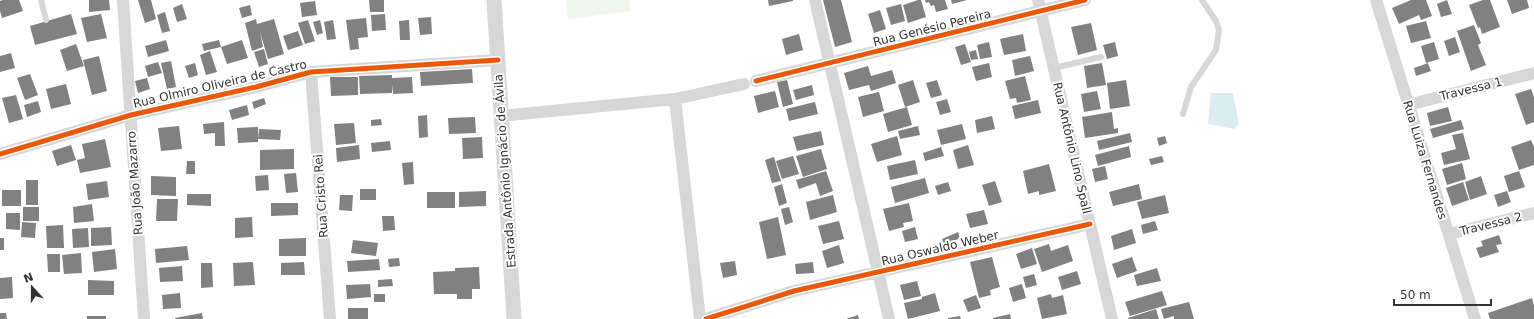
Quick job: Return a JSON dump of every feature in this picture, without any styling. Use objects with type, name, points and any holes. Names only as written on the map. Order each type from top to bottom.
[{"type":"street","name":"Rua João Mazarro","points":[[123,0],[144,319]]},
{"type":"street","name":"Estrada Antônio Ignácio de Ávila","points":[[494,0],[514,319]]},
{"type":"street","points":[[816,0],[889,319]]},
{"type":"street","name":"Rua Genésio Pereira","points":[[501,116],[675,99],[830,64],[1039,6],[1085,0]]},
{"type":"street","name":"Rua Luiza Fernandes","points":[[1376,0],[1475,319]]},
{"type":"street","name":"Rua Antônio Lino Spall","points":[[1039,6],[1112,319]]},
{"type":"street","name":"Rua Olmiro Oliveira de Castro","points":[[0,154],[131,115],[256,87],[311,72],[498,60]]},
{"type":"street","name":"Rua Cristo Rei","points":[[311,72],[330,319]]},
{"type":"street","name":"Travessa 1","points":[[1408,105],[1534,73]]},
{"type":"street","points":[[675,99],[700,319]]},
{"type":"street","name":"Travessa 2","points":[[1449,234],[1534,213]]},
{"type":"street","name":"Rua Oswaldo Weber","points":[[706,319],[794,291],[1090,224]]},
{"type":"lane","points":[[41,0],[46,20]]},
{"type":"lane","points":[[1183,114],[1191,87],[1216,50],[1219,30],[1216,21],[1202,0]]},
{"type":"lane","points":[[1054,68],[1101,57]]},
{"type":"shaded area","points":[[566,0],[629,0],[631,11],[568,19]]},
{"type":"shaded area","points":[[1211,93],[1233,93],[1239,124],[1234,129],[1208,124]]},
{"type":"building","points":[[19,0],[23,11],[2,18],[0,1]]},
{"type":"building","points":[[89,0],[109,0],[110,10],[89,12]]},
{"type":"building","points":[[138,0],[151,0],[156,19],[145,23]]},
{"type":"building","points":[[369,0],[384,0],[384,12],[370,12]]},
{"type":"building","points":[[768,0],[793,0],[793,1],[769,6]]},
{"type":"building","points":[[823,0],[841,0],[852,42],[835,47]]},
{"type":"building","points":[[921,0],[926,17],[908,23],[903,5]]},
{"type":"building","points":[[925,0],[945,0],[948,9],[936,12],[934,5],[931,6],[929,2],[926,3]]},
{"type":"building","points":[[951,0],[967,0],[952,4]]},
{"type":"building","points":[[1411,0],[1426,0],[1432,16],[1421,20],[1419,15],[1399,24],[1392,8]]},
{"type":"building","points":[[1447,0],[1452,14],[1441,17],[1437,4]]},
{"type":"building","points":[[1483,0],[1490,0],[1500,27],[1482,34],[1469,5]]},
{"type":"building","points":[[1507,0],[1527,0],[1529,8],[1512,14]]},
{"type":"building","points":[[315,1],[317,15],[302,17],[300,3]]},
{"type":"building","points":[[182,4],[187,19],[177,22],[173,8]]},
{"type":"building","points":[[901,4],[905,21],[891,25],[886,8]]},
{"type":"building","points":[[250,5],[252,15],[242,18],[239,8]]},
{"type":"building","points":[[880,10],[886,29],[874,33],[868,14]]},
{"type":"building","points":[[165,12],[170,31],[162,33],[157,15]]},
{"type":"building","points":[[71,14],[77,34],[35,45],[30,26]]},
{"type":"building","points":[[101,14],[107,38],[87,42],[81,18]]},
{"type":"building","points":[[385,14],[386,30],[372,31],[371,15]]},
{"type":"building","points":[[431,17],[432,34],[420,35],[418,18]]},
{"type":"building","points":[[366,18],[368,37],[358,38],[359,49],[350,50],[346,20]]},
{"type":"building","points":[[256,19],[257,24],[274,19],[284,54],[268,59],[260,32],[263,47],[252,51],[245,23]]},
{"type":"building","points":[[308,20],[315,41],[305,44],[298,23]]},
{"type":"building","points":[[320,20],[323,33],[317,35],[313,22]]},
{"type":"building","points":[[333,20],[336,39],[327,40],[324,22]]},
{"type":"building","points":[[409,20],[410,40],[400,40],[399,21]]},
{"type":"building","points":[[1426,21],[1431,38],[1411,43],[1406,26]]},
{"type":"building","points":[[1091,23],[1097,50],[1078,55],[1071,27]]},
{"type":"building","points":[[1474,25],[1481,43],[1478,45],[1486,65],[1471,71],[1457,31]]},
{"type":"building","points":[[298,31],[303,45],[288,50],[283,36]]},
{"type":"building","points":[[799,34],[803,50],[786,55],[782,39]]},
{"type":"building","points":[[1023,34],[1026,51],[1004,55],[1000,39]]},
{"type":"building","points":[[1455,37],[1460,52],[1449,56],[1444,41]]},
{"type":"building","points":[[166,40],[169,51],[148,57],[145,46]]},
{"type":"building","points":[[219,40],[221,47],[204,51],[202,44]]},
{"type":"building","points":[[242,40],[248,58],[227,64],[221,47]]},
{"type":"building","points":[[989,42],[992,57],[980,59],[977,45]]},
{"type":"building","points":[[1115,42],[1118,56],[1107,59],[1103,45]]},
{"type":"building","points":[[1434,42],[1439,59],[1426,63],[1421,46]]},
{"type":"building","points":[[76,44],[84,66],[67,71],[60,50]]},
{"type":"building","points":[[965,44],[971,62],[961,65],[955,47]]},
{"type":"building","points":[[264,49],[268,64],[259,67],[254,52]]},
{"type":"building","points":[[976,50],[978,59],[971,60],[969,52]]},
{"type":"building","points":[[210,51],[217,72],[206,75],[200,55]]},
{"type":"building","points":[[11,53],[15,68],[0,72],[0,56]]},
{"type":"building","points":[[99,56],[107,91],[92,95],[83,60]]},
{"type":"building","points":[[1030,56],[1034,71],[1015,76],[1012,60]]},
{"type":"building","points":[[171,61],[176,87],[167,89],[161,63]]},
{"type":"building","points":[[158,62],[162,73],[148,77],[145,66]]},
{"type":"building","points":[[195,63],[198,75],[189,78],[185,66]]},
{"type":"building","points":[[989,63],[992,77],[976,81],[972,67]]},
{"type":"building","points":[[1102,63],[1106,85],[1087,88],[1084,66]]},
{"type":"building","points":[[1428,63],[1431,71],[1416,76],[1414,68]]},
{"type":"building","points":[[868,66],[871,76],[892,70],[896,83],[871,91],[869,85],[849,90],[844,73]]},
{"type":"building","points":[[472,69],[473,83],[421,86],[420,72]]},
{"type":"building","points":[[30,74],[38,95],[25,100],[17,78]]},
{"type":"building","points":[[392,75],[392,78],[412,77],[413,93],[393,94],[393,85],[392,93],[360,94],[359,76]]},
{"type":"building","points":[[1025,76],[1031,100],[1017,103],[1016,98],[1010,99],[1005,81]]},
{"type":"building","points":[[330,77],[358,77],[358,95],[331,96]]},
{"type":"building","points":[[147,78],[150,89],[138,93],[135,81]]},
{"type":"building","points":[[787,80],[793,104],[783,107],[777,82]]},
{"type":"building","points":[[913,80],[920,102],[905,107],[898,85]]},
{"type":"building","points":[[937,80],[942,95],[931,98],[926,83]]},
{"type":"building","points":[[1126,80],[1130,106],[1110,109],[1107,83]]},
{"type":"building","points":[[66,84],[71,104],[51,109],[46,89]]},
{"type":"building","points":[[812,85],[814,95],[796,100],[793,90]]},
{"type":"building","points":[[1531,89],[1534,97],[1534,122],[1526,125],[1515,94]]},
{"type":"building","points":[[775,91],[779,107],[758,113],[754,96]]},
{"type":"building","points":[[1097,91],[1101,109],[1084,112],[1081,94]]},
{"type":"building","points":[[879,92],[884,111],[863,117],[858,97]]},
{"type":"building","points":[[16,95],[23,119],[9,123],[2,98]]},
{"type":"building","points":[[264,98],[266,104],[254,109],[252,102]]},
{"type":"building","points":[[947,99],[951,112],[940,115],[936,102]]},
{"type":"building","points":[[1038,100],[1041,113],[1015,119],[1012,106]]},
{"type":"building","points":[[38,101],[41,112],[27,117],[24,105]]},
{"type":"building","points":[[815,102],[818,114],[789,121],[786,109]]},
{"type":"building","points":[[247,105],[249,115],[232,120],[229,110]]},
{"type":"building","points":[[907,107],[912,125],[888,132],[883,114]]},
{"type":"building","points":[[1448,107],[1452,121],[1430,126],[1427,113]]},
{"type":"building","points":[[1112,112],[1114,129],[1118,128],[1118,133],[1085,138],[1082,117]]},
{"type":"building","points":[[427,115],[428,137],[419,138],[418,116]]},
{"type":"building","points":[[992,116],[995,129],[977,133],[975,120]]},
{"type":"building","points":[[475,117],[476,133],[449,134],[448,118]]},
{"type":"building","points":[[381,119],[382,125],[371,126],[371,120]]},
{"type":"building","points":[[1461,120],[1464,129],[1433,138],[1430,129]]},
{"type":"building","points":[[224,122],[225,146],[215,146],[215,133],[204,134],[203,124]]},
{"type":"building","points":[[354,123],[356,143],[336,145],[334,124]]},
{"type":"building","points":[[962,124],[966,139],[941,145],[937,130]]},
{"type":"building","points":[[179,126],[182,149],[161,151],[158,128]]},
{"type":"building","points":[[918,126],[920,135],[900,139],[898,131]]},
{"type":"building","points":[[258,127],[258,142],[238,143],[237,128]]},
{"type":"building","points":[[259,129],[281,130],[280,140],[258,139]]},
{"type":"building","points":[[821,131],[824,145],[797,151],[793,137]]},
{"type":"building","points":[[1130,133],[1132,142],[1099,150],[1097,141]]},
{"type":"building","points":[[1463,133],[1470,159],[1444,165],[1441,153],[1456,149],[1452,135]]},
{"type":"building","points":[[897,136],[902,155],[877,162],[871,144]]},
{"type":"building","points":[[1165,136],[1167,143],[1159,146],[1157,138]]},
{"type":"building","points":[[482,137],[483,158],[463,159],[462,138]]},
{"type":"building","points":[[105,139],[111,167],[80,173],[77,160],[85,158],[82,144]]},
{"type":"building","points":[[1531,140],[1534,147],[1534,165],[1519,170],[1511,147]]},
{"type":"building","points":[[390,141],[391,150],[372,152],[371,143]]},
{"type":"building","points":[[71,145],[76,160],[57,166],[52,151]]},
{"type":"building","points":[[359,145],[360,159],[337,162],[336,148]]},
{"type":"building","points":[[968,145],[974,165],[958,169],[953,150]]},
{"type":"building","points":[[1129,146],[1131,157],[1098,166],[1095,155]]},
{"type":"building","points":[[941,147],[944,156],[925,161],[923,153]]},
{"type":"building","points":[[294,149],[294,169],[260,170],[260,150]]},
{"type":"building","points":[[821,149],[827,169],[803,177],[796,156]]},
{"type":"building","points":[[793,156],[799,174],[782,179],[776,161]]},
{"type":"building","points":[[1162,156],[1164,162],[1151,165],[1149,159]]},
{"type":"building","points":[[774,157],[781,181],[772,183],[765,160]]},
{"type":"building","points":[[915,160],[918,174],[890,180],[887,166]]},
{"type":"building","points":[[187,161],[195,161],[195,174],[186,174]]},
{"type":"building","points":[[413,162],[414,184],[404,185],[402,163]]},
{"type":"building","points":[[1462,163],[1466,179],[1447,185],[1442,169]]},
{"type":"building","points":[[1049,164],[1056,191],[1039,195],[1039,191],[1028,194],[1023,171]]},
{"type":"building","points":[[1105,166],[1108,179],[1095,182],[1092,169]]},
{"type":"building","points":[[826,171],[833,191],[820,196],[816,183],[799,189],[796,180]]},
{"type":"building","points":[[1519,171],[1525,187],[1509,192],[1504,176]]},
{"type":"building","points":[[296,173],[298,192],[286,193],[284,174]]},
{"type":"building","points":[[268,175],[269,190],[256,191],[255,176]]},
{"type":"building","points":[[151,176],[176,177],[176,196],[151,195]]},
{"type":"building","points":[[1481,176],[1487,194],[1470,200],[1465,182]]},
{"type":"building","points":[[925,178],[929,193],[895,203],[891,187]]},
{"type":"building","points":[[26,180],[38,180],[38,205],[26,205]]},
{"type":"building","points":[[107,181],[109,197],[88,200],[86,184]]},
{"type":"building","points":[[995,181],[1002,202],[989,206],[982,185]]},
{"type":"building","points":[[948,182],[951,191],[938,195],[935,186]]},
{"type":"building","points":[[1463,182],[1469,200],[1452,206],[1446,188]]},
{"type":"building","points":[[782,184],[787,203],[779,206],[774,187]]},
{"type":"building","points":[[1139,184],[1142,199],[1113,206],[1109,192]]},
{"type":"building","points":[[360,189],[376,189],[376,200],[360,200]]},
{"type":"building","points":[[2,190],[21,190],[21,206],[2,206]]},
{"type":"building","points":[[486,191],[486,206],[459,207],[459,192]]},
{"type":"building","points":[[1507,191],[1511,202],[1498,207],[1494,195]]},
{"type":"building","points":[[427,192],[455,192],[455,208],[427,208]]},
{"type":"building","points":[[187,194],[211,194],[211,206],[187,205]]},
{"type":"building","points":[[340,195],[353,195],[352,211],[339,210]]},
{"type":"building","points":[[833,195],[837,212],[810,220],[806,202]]},
{"type":"building","points":[[1165,195],[1169,213],[1142,219],[1137,202]]},
{"type":"building","points":[[157,199],[178,199],[177,221],[156,221]]},
{"type":"building","points":[[271,203],[298,203],[298,215],[271,216]]},
{"type":"building","points":[[909,203],[913,221],[903,223],[904,227],[889,231],[883,209]]},
{"type":"building","points":[[92,204],[94,221],[74,223],[73,207]]},
{"type":"building","points":[[23,207],[39,207],[39,221],[23,221]]},
{"type":"building","points":[[789,207],[793,222],[785,225],[781,209]]},
{"type":"building","points":[[984,210],[988,224],[970,228],[966,214]]},
{"type":"building","points":[[6,213],[20,213],[20,230],[6,229]]},
{"type":"building","points":[[382,216],[394,216],[395,230],[383,231]]},
{"type":"building","points":[[252,217],[253,237],[235,238],[235,218]]},
{"type":"building","points":[[778,217],[786,255],[767,259],[759,222]]},
{"type":"building","points":[[839,221],[844,239],[823,244],[818,226]]},
{"type":"building","points":[[1155,221],[1158,230],[1143,234],[1141,225]]},
{"type":"building","points":[[22,222],[36,223],[35,238],[21,237]]},
{"type":"building","points":[[63,225],[64,248],[47,248],[46,226]]},
{"type":"building","points":[[111,227],[112,245],[91,246],[91,228]]},
{"type":"building","points":[[915,227],[918,239],[905,242],[902,231]]},
{"type":"building","points":[[88,228],[89,247],[73,248],[72,229]]},
{"type":"building","points":[[1132,229],[1136,243],[1114,250],[1111,236]]},
{"type":"building","points":[[958,232],[960,238],[944,245],[942,239]]},
{"type":"building","points":[[1499,235],[1502,244],[1496,245],[1499,252],[1480,258],[1476,248],[1483,246],[1481,241]]},
{"type":"building","points":[[0,238],[4,238],[4,250],[0,250]]},
{"type":"building","points":[[306,238],[306,256],[279,256],[279,239]]},
{"type":"building","points":[[353,240],[378,243],[376,256],[351,253]]},
{"type":"building","points":[[1049,244],[1051,251],[1068,245],[1073,261],[1042,272],[1034,249]]},
{"type":"building","points":[[839,245],[844,263],[827,268],[822,251]]},
{"type":"building","points":[[187,246],[189,260],[156,263],[155,249]]},
{"type":"building","points":[[1032,248],[1037,264],[1021,269],[1016,254]]},
{"type":"building","points":[[115,249],[117,269],[94,272],[92,252]]},
{"type":"building","points":[[81,253],[82,273],[64,274],[62,255]]},
{"type":"building","points":[[47,254],[60,254],[60,272],[48,272]]},
{"type":"building","points":[[992,257],[1000,287],[990,290],[991,295],[979,298],[970,262]]},
{"type":"building","points":[[1132,257],[1137,271],[1117,278],[1112,264]]},
{"type":"building","points":[[399,258],[400,266],[389,267],[388,259]]},
{"type":"building","points":[[379,259],[380,270],[348,272],[347,261]]},
{"type":"building","points":[[735,261],[737,275],[723,278],[720,263]]},
{"type":"building","points":[[253,262],[255,285],[234,286],[233,263]]},
{"type":"building","points":[[304,262],[305,275],[281,275],[281,263]]},
{"type":"building","points":[[813,262],[814,273],[796,274],[795,264]]},
{"type":"building","points":[[201,263],[212,263],[213,287],[201,288]]},
{"type":"building","points":[[182,266],[183,281],[160,282],[159,268]]},
{"type":"building","points":[[479,267],[480,289],[472,289],[472,299],[457,299],[457,294],[434,294],[433,272],[455,271],[455,268]]},
{"type":"building","points":[[1157,268],[1161,281],[1137,286],[1134,275]]},
{"type":"building","points":[[1077,271],[1081,284],[1062,290],[1058,277]]},
{"type":"building","points":[[1034,274],[1037,285],[1026,288],[1023,277]]},
{"type":"building","points":[[12,277],[13,298],[0,299],[0,278]]},
{"type":"building","points":[[392,279],[393,286],[378,287],[378,280]]},
{"type":"building","points":[[88,280],[114,281],[114,295],[88,295]]},
{"type":"building","points":[[917,281],[921,296],[904,300],[900,285]]},
{"type":"building","points":[[370,284],[371,297],[347,299],[346,285]]},
{"type":"building","points":[[1022,284],[1026,298],[1013,302],[1009,288]]},
{"type":"building","points":[[1162,291],[1167,305],[1130,316],[1125,302]]},
{"type":"building","points":[[180,293],[181,308],[163,309],[162,295]]},
{"type":"building","points":[[935,293],[940,311],[908,319],[904,303],[922,299],[922,297]]},
{"type":"building","points":[[374,294],[385,294],[385,302],[374,302]]},
{"type":"building","points":[[1051,294],[1052,298],[1063,295],[1067,314],[1042,319],[1037,298]]},
{"type":"building","points":[[976,295],[981,308],[968,312],[963,300]]},
{"type":"building","points":[[1532,298],[1534,306],[1534,319],[1490,319],[1488,313]]},
{"type":"building","points":[[1189,302],[1194,319],[1174,319],[1174,316],[1164,319],[1161,309]]},
{"type":"building","points":[[348,308],[368,308],[368,319],[348,319]]},
{"type":"building","points":[[1156,309],[1159,319],[1128,319],[1128,318]]},
{"type":"building","points":[[0,313],[6,313],[7,319],[0,319]]},
{"type":"building","points":[[202,313],[203,319],[175,319],[175,318]]},
{"type":"building","points":[[1010,314],[1011,319],[993,319],[993,318]]},
{"type":"building","points":[[858,315],[859,319],[846,319]]},
{"type":"building","points":[[87,316],[106,316],[106,319],[87,319]]},
{"type":"building","points":[[960,316],[961,319],[948,319],[948,318]]},
{"type":"cycle path","points":[[756,81],[1085,0]]},
{"type":"cycle path","points":[[0,154],[131,115],[256,87],[311,72],[498,60]]},
{"type":"cycle path","points":[[706,319],[794,291],[1090,224]]}]
